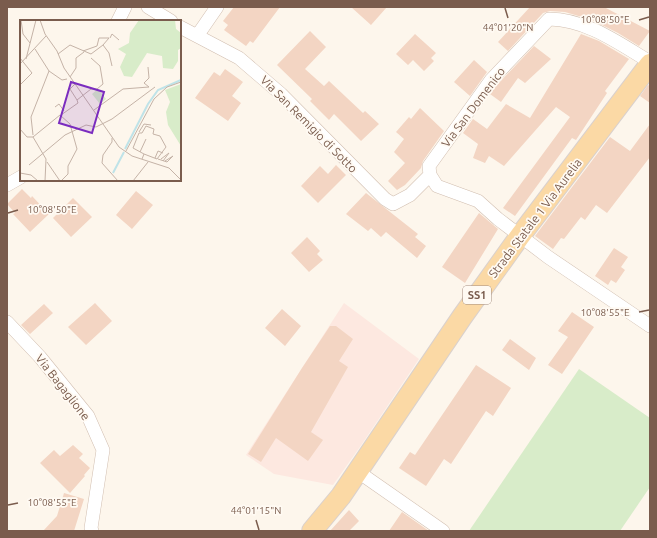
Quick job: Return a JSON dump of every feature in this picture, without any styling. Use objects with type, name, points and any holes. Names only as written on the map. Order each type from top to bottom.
[{"type":"main road","name":"Strada Statale 1 Via Aurelia","points":[[312,531],[341,496],[462,317],[520,236],[650,63]]},
{"type":"street","points":[[118,20],[125,7]]},
{"type":"street","points":[[148,7],[169,20]]},
{"type":"street","points":[[197,36],[217,7]]},
{"type":"street","name":"Via San Domenico","points":[[430,175],[429,166],[490,80],[549,19],[576,23],[602,34],[650,63]]},
{"type":"street","name":"Via San Remigio di Sotto","points":[[181,28],[239,58],[281,94],[385,200],[393,204],[410,195],[430,175]]},
{"type":"street","points":[[430,175],[437,186],[478,201],[498,219],[551,260],[650,326]]},
{"type":"street","points":[[7,185],[20,178]]},
{"type":"street","name":"Via Bagaglione","points":[[7,322],[40,357],[88,416],[103,450],[91,528],[92,531]]},
{"type":"street","points":[[358,471],[443,531]]},
{"type":"shaded area","points":[[344,303],[419,359],[333,485],[274,474],[246,455]]},
{"type":"green space","points":[[579,369],[650,418],[650,487],[620,531],[469,531]]},
{"type":"building","points":[[234,7],[280,7],[253,43],[250,41],[246,46],[224,30],[228,25],[223,21]]},
{"type":"building","points":[[351,7],[387,7],[371,25]]},
{"type":"building","points":[[530,7],[604,7],[650,31],[639,46],[618,33],[592,20],[565,12],[550,11],[543,13],[508,51],[498,42]]},
{"type":"building","points":[[310,31],[326,47],[305,69],[324,86],[329,81],[363,113],[365,111],[379,124],[361,141],[334,114],[329,120],[310,101],[312,99],[277,65]]},
{"type":"building","points":[[415,34],[436,53],[431,58],[434,61],[424,71],[413,60],[408,65],[396,54]]},
{"type":"building","points":[[581,34],[599,41],[629,59],[605,91],[607,93],[576,140],[572,138],[515,216],[503,208],[570,117],[556,107],[504,166],[489,156],[485,163],[473,158],[478,144],[463,133],[473,119],[487,129],[506,104],[530,118]]},
{"type":"building","points":[[534,46],[551,59],[525,83],[518,78],[501,102],[490,94],[497,85]]},
{"type":"building","points":[[474,60],[487,72],[470,96],[454,82]]},
{"type":"building","points":[[225,69],[243,82],[232,96],[241,103],[228,121],[195,98],[214,72],[220,76]]},
{"type":"building","points":[[648,85],[650,86],[650,103],[640,96]]},
{"type":"building","points":[[420,108],[444,131],[423,161],[421,168],[405,185],[397,190],[388,181],[405,163],[394,152],[404,139],[396,132],[409,117],[411,119]]},
{"type":"building","points":[[650,124],[650,157],[607,213],[596,205],[585,220],[581,217],[564,239],[561,238],[553,249],[535,236],[610,137],[630,151]]},
{"type":"building","points":[[336,165],[346,175],[318,203],[301,186],[320,166],[328,174]]},
{"type":"building","points":[[22,189],[31,198],[32,196],[49,214],[30,232],[13,214],[15,213],[7,204]]},
{"type":"building","points":[[136,191],[153,205],[132,229],[116,215]]},
{"type":"building","points":[[366,193],[418,234],[415,237],[426,246],[417,258],[386,232],[381,237],[371,228],[368,231],[346,214]]},
{"type":"building","points":[[73,198],[92,217],[71,237],[53,218]]},
{"type":"building","points":[[479,213],[498,229],[465,283],[442,267]]},
{"type":"building","points":[[307,237],[320,251],[317,254],[323,260],[309,272],[291,253]]},
{"type":"building","points":[[614,248],[628,257],[621,267],[625,270],[616,283],[611,280],[608,285],[595,276]]},
{"type":"building","points":[[95,303],[112,321],[86,345],[68,327]]},
{"type":"building","points":[[44,304],[53,313],[30,334],[21,325]]},
{"type":"building","points":[[282,309],[301,326],[285,346],[265,328]]},
{"type":"building","points":[[572,312],[594,327],[562,374],[548,365],[568,337],[558,331]]},
{"type":"building","points":[[330,326],[336,326],[353,339],[339,361],[348,367],[311,432],[323,440],[308,461],[276,438],[261,462],[248,454]]},
{"type":"building","points":[[510,339],[536,358],[529,370],[502,350]]},
{"type":"building","points":[[476,365],[511,388],[493,416],[486,411],[451,464],[444,459],[426,486],[399,468],[410,452],[415,455]]},
{"type":"building","points":[[73,445],[83,454],[79,458],[90,468],[70,493],[40,463],[54,450],[60,456]]},
{"type":"building","points":[[64,493],[84,499],[74,531],[43,531],[57,516]]},
{"type":"building","points":[[349,510],[359,521],[349,531],[330,531]]},
{"type":"building","points":[[402,512],[429,531],[389,531]]}]
